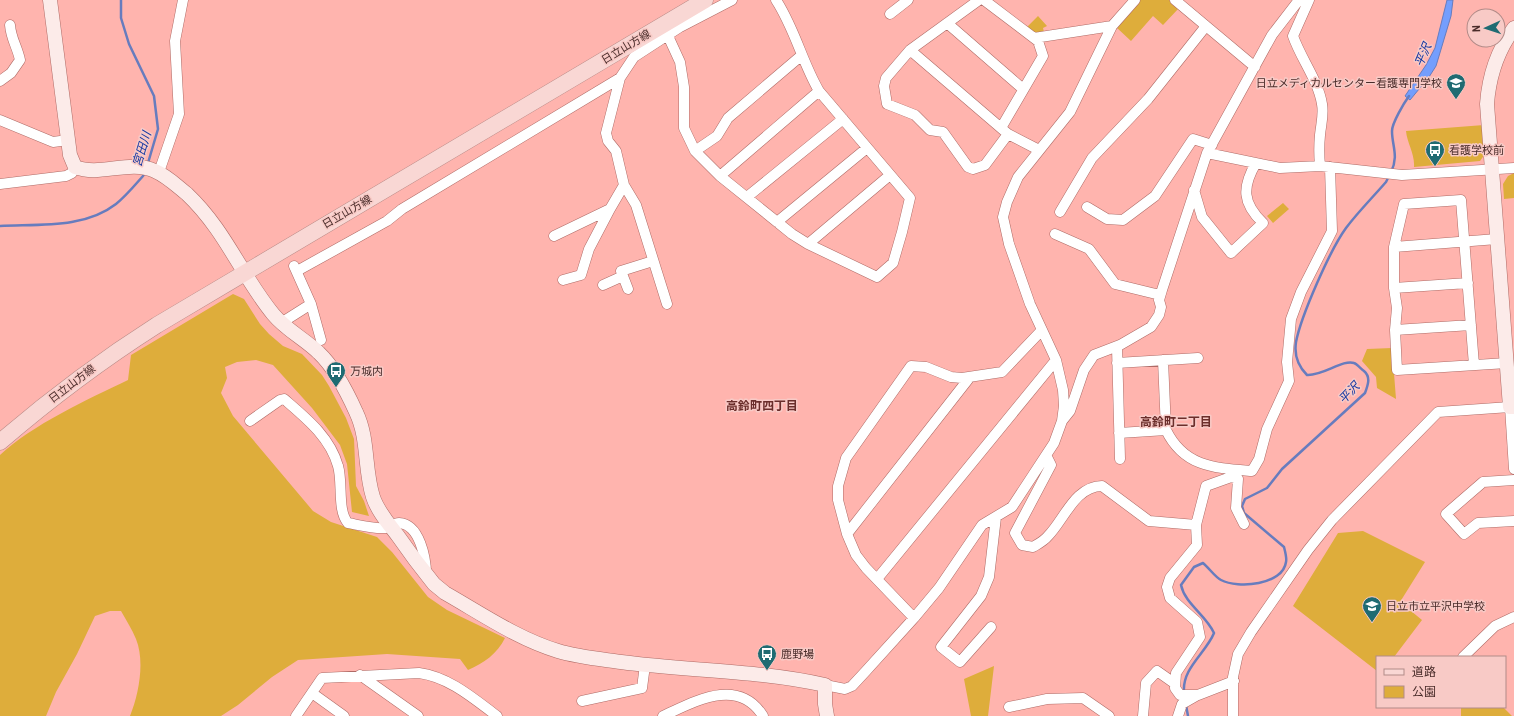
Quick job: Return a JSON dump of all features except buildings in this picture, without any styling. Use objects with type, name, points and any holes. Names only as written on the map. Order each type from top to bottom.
[{"type":"main road","name":"日立山方線","points":[[0,442],[43,406],[118,351],[245,272],[665,30],[705,0]]},
{"type":"street","points":[[50,0],[71,161],[75,167],[93,171],[140,166],[156,171],[176,185],[200,207],[225,239],[263,302],[281,323],[326,360],[356,412],[364,434],[369,482],[380,511],[434,584],[445,593],[538,644],[580,656],[645,665],[776,676],[845,689],[852,686],[914,618],[939,588],[982,525],[1012,507],[1047,457],[1062,421],[1070,411],[1084,370],[1094,355],[1116,347],[1136,337],[1151,327],[1159,315],[1160,295],[1194,189],[1209,149],[1272,35],[1299,0]]},
{"type":"street","points":[[156,171],[179,114],[175,41],[182,0]]},
{"type":"street","points":[[667,304],[636,205],[624,185],[616,151],[608,141],[606,133],[620,78],[634,57],[665,30],[732,0]]},
{"type":"street","points":[[665,30],[682,71],[684,128],[695,152],[720,176],[777,222],[808,244],[877,277],[893,263],[910,198],[819,91],[810,76],[791,25],[776,0]]},
{"type":"street","points":[[890,14],[908,0]]},
{"type":"street","points":[[979,0],[910,50],[886,78],[884,86],[887,104],[915,115],[930,130],[943,132],[968,167],[973,169],[984,165],[1004,131],[1023,89],[1043,56],[1038,41],[984,0]]},
{"type":"street","points":[[1062,421],[1063,390],[1056,360],[1027,296],[1009,244],[1003,217],[1007,202],[1018,177],[1070,112],[1112,26],[1135,0]]},
{"type":"street","points":[[1175,0],[1255,68]]},
{"type":"street","points":[[1163,360],[1166,430],[1172,442],[1190,459],[1220,469],[1252,471],[1259,459],[1267,429],[1289,381],[1287,362],[1291,319],[1301,292],[1332,231],[1325,166],[1319,150],[1323,117],[1322,103],[1307,64],[1298,50],[1293,36],[1309,0]]},
{"type":"street","points":[[947,23],[1023,89]]},
{"type":"street","points":[[0,81],[11,74],[20,60],[17,46],[11,38],[10,25]]},
{"type":"street","points":[[1034,38],[1112,26]]},
{"type":"street","points":[[1060,212],[1092,158],[1148,99],[1206,26]]},
{"type":"street","points":[[1514,28],[1499,53],[1488,87],[1487,104],[1497,239],[1510,337],[1507,363],[1512,407],[1514,469]]},
{"type":"street","points":[[910,50],[1004,131],[1039,150]]},
{"type":"street","points":[[695,152],[717,136],[728,118],[802,55]]},
{"type":"street","points":[[321,340],[311,304],[295,268],[387,221],[402,209],[620,78]]},
{"type":"street","points":[[720,176],[819,91]]},
{"type":"street","points":[[747,197],[842,119]]},
{"type":"street","points":[[0,120],[53,142],[68,140]]},
{"type":"street","points":[[1087,207],[1107,219],[1123,220],[1155,196],[1193,139],[1209,149],[1256,163],[1288,168],[1325,166],[1396,174],[1514,168]]},
{"type":"street","points":[[777,222],[867,148]]},
{"type":"street","points":[[1194,189],[1202,217],[1231,253],[1263,223],[1253,214],[1248,202],[1246,189],[1249,176],[1256,163]]},
{"type":"street","points":[[0,184],[66,176],[72,173],[75,167]]},
{"type":"street","points":[[808,244],[890,175]]},
{"type":"street","points":[[563,280],[581,275],[589,249],[624,185]]},
{"type":"street","points":[[1474,365],[1462,200],[1404,204],[1394,247],[1394,288],[1397,308],[1395,330],[1397,370],[1507,363]]},
{"type":"street","points":[[554,236],[610,209]]},
{"type":"street","points":[[1056,234],[1089,249],[1115,284],[1160,295]]},
{"type":"street","points":[[1394,247],[1497,239]]},
{"type":"street","points":[[628,289],[621,271],[653,260]]},
{"type":"street","points":[[602,285],[623,276]]},
{"type":"street","points":[[1394,288],[1468,283]]},
{"type":"street","points":[[281,323],[311,304]]},
{"type":"street","points":[[1395,330],[1471,325]]},
{"type":"street","points":[[914,618],[856,555],[847,534],[838,500],[838,486],[846,458],[911,366],[926,367],[951,377],[970,377],[1002,372],[1042,330]]},
{"type":"street","points":[[1116,347],[1120,459]]},
{"type":"street","points":[[1117,363],[1198,358]]},
{"type":"street","points":[[877,579],[1056,360]]},
{"type":"street","points":[[847,534],[970,377]]},
{"type":"street","points":[[250,421],[280,400],[284,399],[311,423],[332,451],[341,479],[342,510],[348,523],[381,528],[391,526]]},
{"type":"street","points":[[1232,714],[1234,681],[1238,654],[1260,619],[1308,550],[1332,520],[1438,412],[1512,407]]},
{"type":"street","points":[[1119,433],[1166,430]]},
{"type":"street","points":[[1047,457],[1051,465],[1015,533],[1022,545],[1033,547],[1048,537],[1078,497],[1093,486],[1102,486],[1149,521],[1196,525]]},
{"type":"street","points":[[1187,698],[1175,688],[1174,683],[1176,673],[1200,637],[1197,622],[1170,598],[1167,587],[1170,578],[1197,545],[1196,525],[1206,486],[1231,477],[1238,479],[1236,508],[1244,524]]},
{"type":"street","points":[[1514,480],[1483,482],[1446,514],[1464,534],[1478,523],[1514,521]]},
{"type":"street","points":[[991,627],[960,662],[941,647],[981,596],[989,577],[996,516]]},
{"type":"street","points":[[1463,656],[1495,626],[1514,616]]},
{"type":"street","points":[[582,702],[642,688],[645,665]]},
{"type":"street","points":[[1143,716],[1146,683],[1157,671],[1174,683]]},
{"type":"street","points":[[296,716],[322,678],[419,672],[433,675],[450,682],[496,716]]},
{"type":"street","points":[[360,675],[418,716]]},
{"type":"street","points":[[1178,716],[1187,698],[1234,681]]},
{"type":"street","points":[[825,686],[826,716]]},
{"type":"street","points":[[312,693],[344,716]]},
{"type":"street","points":[[663,716],[708,697],[722,694],[732,695],[744,699],[753,705],[762,716]]},
{"type":"street","points":[[1010,707],[1046,699],[1083,698],[1109,716]]},
{"type":"green space","points":[[1139,0],[1169,0],[1179,8],[1163,25],[1153,16],[1131,41],[1116,27]]},
{"type":"green space","points":[[1038,16],[1047,26],[1043,28],[1045,36],[1024,30]]},
{"type":"green space","points":[[1484,125],[1485,154],[1480,161],[1414,167],[1406,131]]},
{"type":"green space","points":[[1514,173],[1514,198],[1504,199],[1503,184],[1508,176]]},
{"type":"green space","points":[[1283,203],[1289,209],[1273,223],[1267,216]]},
{"type":"green space","points":[[233,294],[244,299],[260,324],[269,334],[283,346],[302,354],[322,375],[329,386],[346,418],[354,439],[356,486],[364,501],[369,516],[352,512],[347,464],[340,445],[312,408],[273,365],[256,360],[237,362],[225,367],[227,378],[221,393],[233,416],[313,511],[331,522],[377,537],[392,552],[428,597],[447,610],[505,638],[502,644],[490,657],[468,670],[460,659],[387,654],[298,660],[272,677],[238,705],[221,716],[130,716],[136,698],[140,678],[139,648],[133,632],[121,611],[110,611],[95,616],[77,654],[56,692],[46,716],[0,716],[0,455],[28,433],[61,413],[128,380],[131,355]]},
{"type":"green space","points":[[1392,348],[1396,399],[1377,388],[1376,377],[1362,361],[1367,349]]},
{"type":"green space","points":[[1363,531],[1425,562],[1400,602],[1422,620],[1395,656],[1376,656],[1376,670],[1293,606],[1338,533]]},
{"type":"green space","points":[[994,666],[988,716],[971,716],[964,679]]},
{"type":"green space","points":[[1461,708],[1504,708],[1512,716],[1461,716]]},
{"type":"water","points":[[1447,0],[1453,0],[1451,16],[1436,66],[1410,100],[1405,96],[1426,65],[1435,48]]},
{"type":"waterway","name":"宮田川","points":[[121,0],[121,18],[129,44],[154,96],[158,129],[148,163]]},
{"type":"waterway","name":"平沢","points":[[1391,172],[1395,161],[1392,131],[1394,123],[1409,96]]},
{"type":"waterway","name":"宮田川","points":[[0,226],[60,224],[90,218],[116,204],[134,187],[145,172]]},
{"type":"waterway","name":"平沢","points":[[1184,692],[1184,683],[1187,675],[1214,633],[1191,604],[1183,592],[1181,585],[1194,567],[1203,563],[1216,577],[1229,583],[1238,584],[1259,583],[1269,580],[1277,576],[1283,570],[1286,560],[1284,547],[1244,513],[1242,506],[1245,499],[1267,488],[1282,469],[1365,393],[1368,384],[1368,376],[1354,363],[1344,363],[1320,373],[1307,375],[1297,360],[1296,342],[1310,300],[1324,267],[1339,238],[1355,216],[1386,182],[1389,176]]},
{"type":"waterway","name":"平沢","points":[[1186,705],[1188,716]]},
{"type":"place","name":"日立メディカルセンター看護専門学校","points":[[1456,100]]},
{"type":"place","name":"看護学校前","points":[[1435,167]]},
{"type":"place","name":"万城内","points":[[336,388]]},
{"type":"place","name":"日立市立平沢中学校","points":[[1372,623]]},
{"type":"place","name":"鹿野場","points":[[767,671]]},
{"type":"district","name":"高鈴町四丁目","points":[[762,406]]},
{"type":"district","name":"高鈴町二丁目","points":[[1176,422]]}]
